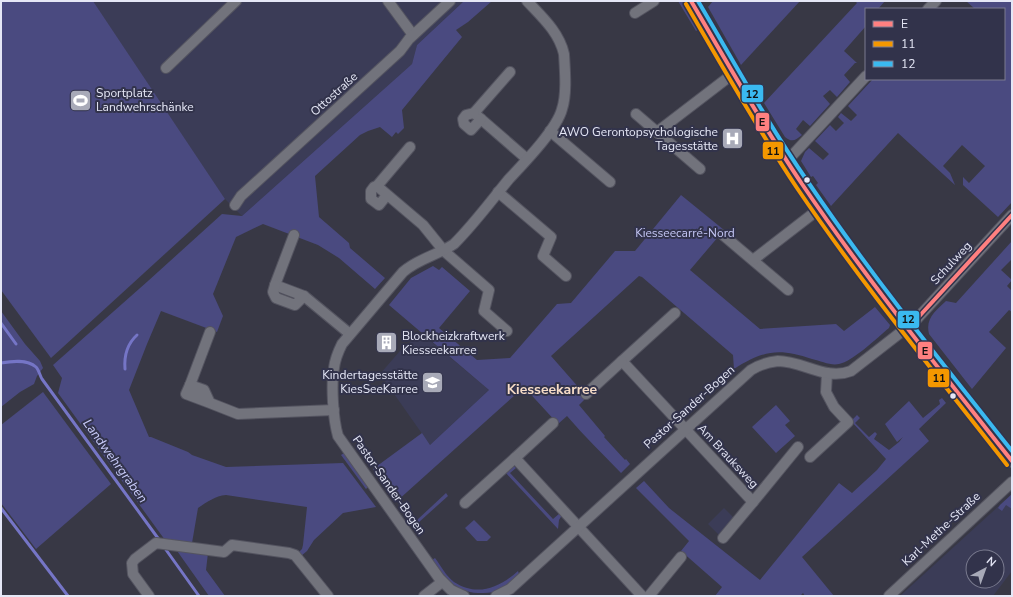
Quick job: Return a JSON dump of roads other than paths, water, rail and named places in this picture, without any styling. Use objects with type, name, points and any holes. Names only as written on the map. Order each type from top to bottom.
[{"type":"street","points":[[166,68],[236,1]]},
{"type":"street","points":[[388,1],[413,35]]},
{"type":"street","name":"Ottostraße","points":[[235,205],[241,196],[400,51],[413,35],[450,1]]},
{"type":"street","name":"Pastor-Sander-Bogen","points":[[464,596],[456,593],[442,582],[344,446],[337,431],[334,410],[334,367],[338,351],[350,334],[406,269],[444,251],[454,244],[527,159],[550,131],[559,117],[563,105],[564,54],[559,38],[553,29],[527,1]]},
{"type":"street","points":[[635,13],[654,1]]},
{"type":"street","points":[[692,1],[787,161],[819,209],[907,327],[1012,461]]},
{"type":"street","points":[[510,72],[478,116],[527,159]]},
{"type":"street","points":[[657,132],[734,73]]},
{"type":"street","points":[[787,161],[865,77]]},
{"type":"street","points":[[636,114],[700,169]]},
{"type":"street","points":[[550,131],[610,182]]},
{"type":"street","points":[[410,147],[377,186],[423,225],[444,251],[489,290],[484,311],[506,331]]},
{"type":"street","points":[[498,192],[551,237],[543,256],[566,276]]},
{"type":"street","points":[[752,260],[819,209]]},
{"type":"street","name":"Schulweg","points":[[907,327],[914,322],[1012,215]]},
{"type":"street","points":[[294,235],[275,285],[304,296],[350,334]]},
{"type":"street","points":[[723,235],[788,290]]},
{"type":"street","points":[[586,394],[675,313]]},
{"type":"street","name":"Pastor-Sander-Bogen","points":[[496,596],[510,589],[751,370],[764,364],[777,361],[827,373],[844,374],[851,371],[907,327]]},
{"type":"street","points":[[210,332],[190,384],[204,390],[210,403],[238,414],[334,410]]},
{"type":"street","name":"Am Brauksweg","points":[[622,361],[753,502]]},
{"type":"street","points":[[810,457],[848,422],[834,407],[826,392],[827,373]]},
{"type":"street","points":[[465,503],[553,423]]},
{"type":"street","name":"Am Brauksweg","points":[[723,538],[798,447]]},
{"type":"street","points":[[515,458],[642,596]]},
{"type":"street","name":"Karl-Methe-Straße","points":[[889,596],[1012,482]]},
{"type":"street","points":[[149,596],[133,574],[132,563],[136,558],[156,543],[224,552],[232,545],[289,553],[295,555],[328,596]]},
{"type":"street","points":[[649,596],[681,557]]},
{"type":"street","points":[[424,596],[442,582]]},
{"type":"waterway","points":[[1,323],[16,344]]},
{"type":"waterway","points":[[125,369],[127,350],[137,335]]},
{"type":"waterway","name":"Landwehrgraben","points":[[1,363],[15,361],[24,362],[32,364],[36,367],[42,379],[160,541]]},
{"type":"waterway","points":[[1,508],[68,596]]},
{"type":"waterway","name":"Landwehrgraben","points":[[164,547],[199,596]]},
{"type":"place","name":"Sportplatz Landwehrschänke","points":[[80,100]]},
{"type":"place","name":"AWO Gerontopsychologische Tagesstätte","points":[[733,139]]},
{"type":"place","name":"Blockheizkraftwerk Kiesseekarree","points":[[386,343]]},
{"type":"place","name":"Kindertagesstätte KiesSeeKarree","points":[[433,382]]},
{"type":"district","name":"Kiesseekarree","points":[[552,389]]},
{"type":"park label","name":"Kiesseecarré-Nord","points":[[685,233]]}]
